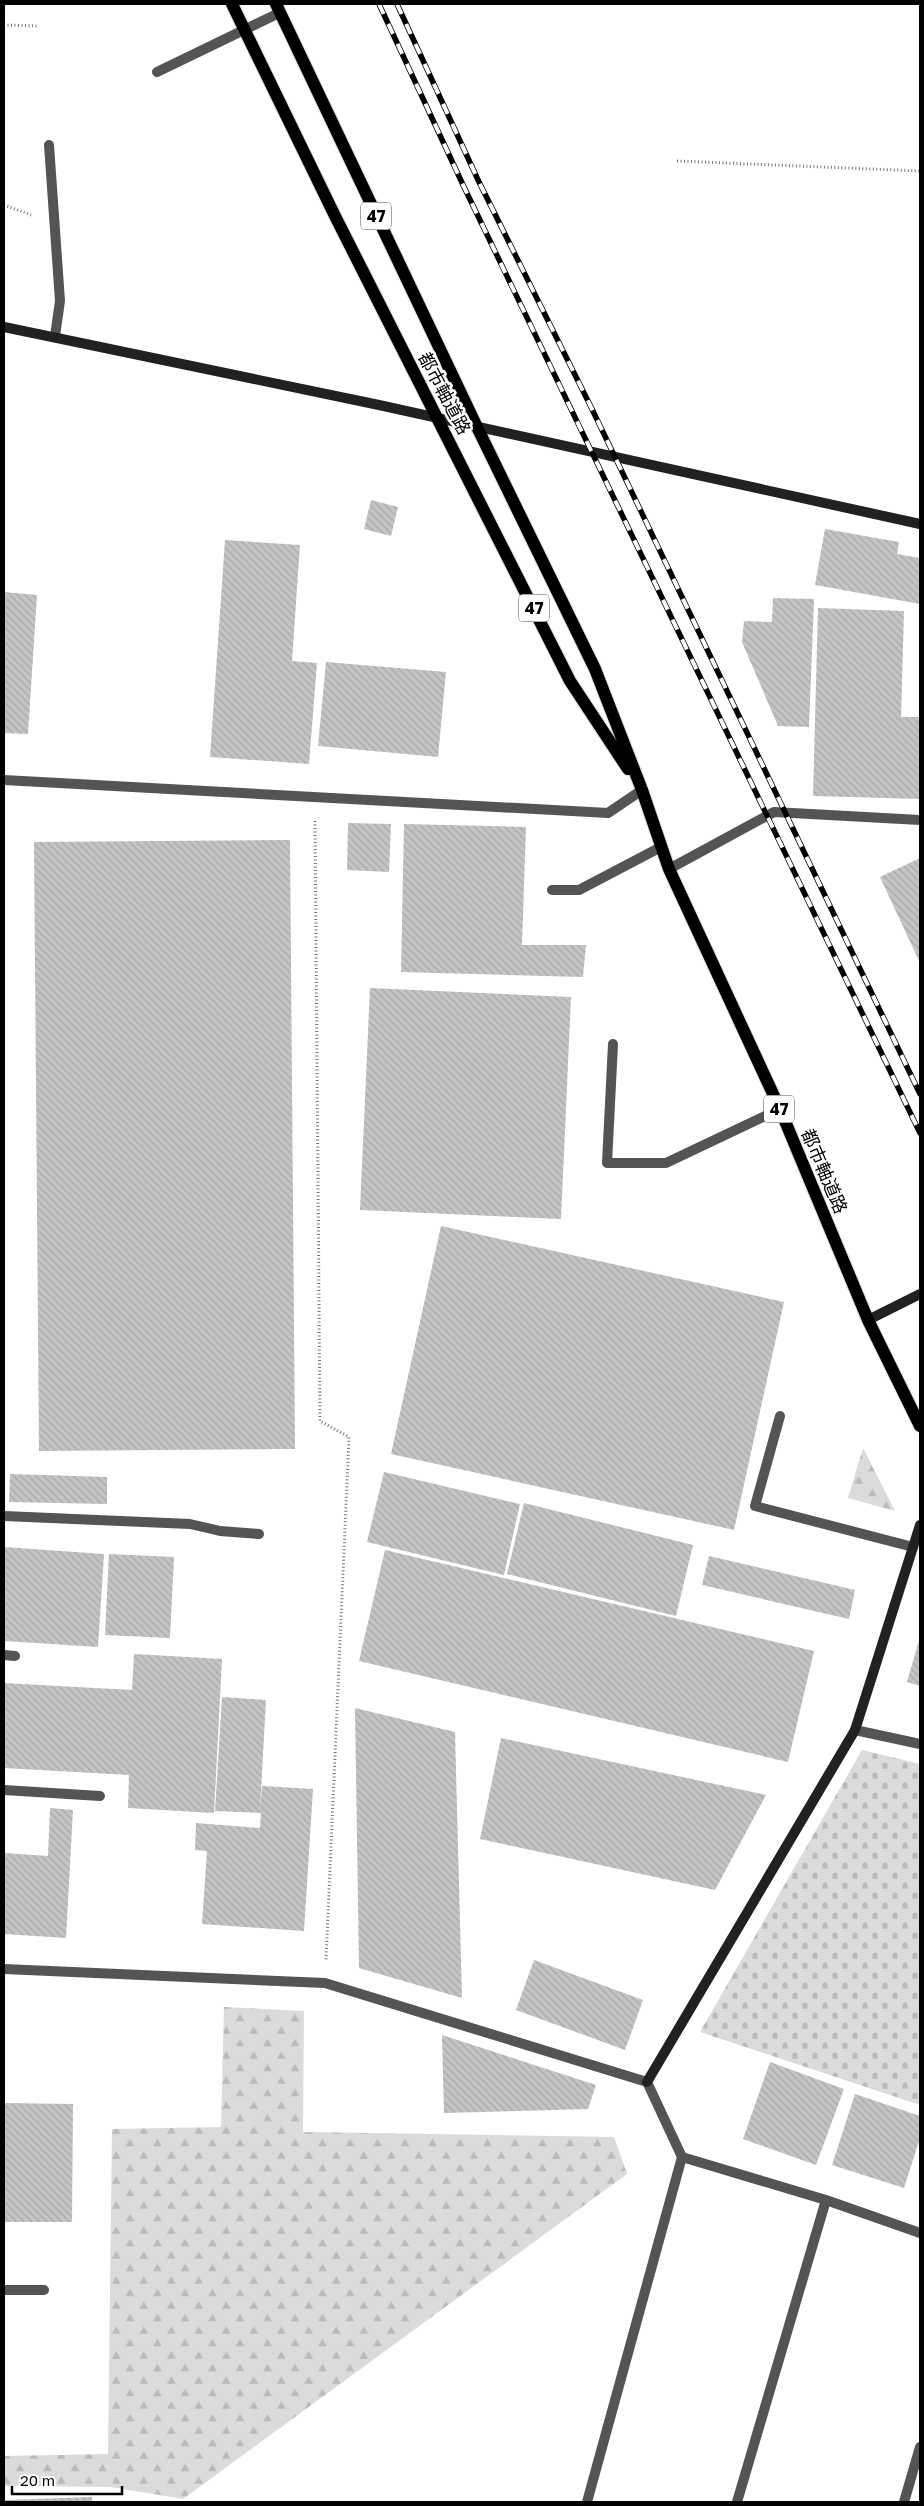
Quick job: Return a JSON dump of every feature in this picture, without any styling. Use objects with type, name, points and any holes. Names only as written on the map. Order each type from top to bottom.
[{"type":"main road","name":"都市軸道路","points":[[232,4],[335,216],[570,681],[642,790]]},
{"type":"main road","name":"都市軸道路","points":[[278,8],[595,670],[642,790],[668,869],[780,1109],[868,1320],[920,1426]]},
{"type":"street","points":[[157,72],[244,31],[278,8]]},
{"type":"street","points":[[49,145],[60,300],[55,336]]},
{"type":"street","points":[[4,326],[438,418],[920,524]]},
{"type":"street","points":[[4,780],[608,813],[642,790]]},
{"type":"street","points":[[668,869],[774,812],[920,820]]},
{"type":"street","points":[[552,890],[579,890],[661,847]]},
{"type":"street","points":[[613,1044],[607,1163],[666,1163],[780,1109]]},
{"type":"street","points":[[868,1320],[920,1294]]},
{"type":"street","points":[[780,1416],[756,1506],[913,1547]]},
{"type":"street","points":[[4,1516],[190,1524],[220,1531],[259,1534]]},
{"type":"street","points":[[647,2082],[856,1730],[920,1525]]},
{"type":"street","points":[[4,1655],[15,1656]]},
{"type":"street","points":[[856,1730],[920,1744]]},
{"type":"street","points":[[4,1790],[100,1796]]},
{"type":"street","points":[[4,1969],[325,1983],[647,2082],[682,2158],[587,2502]]},
{"type":"street","points":[[682,2158],[826,2200],[920,2233]]},
{"type":"street","points":[[737,2502],[826,2200]]},
{"type":"street","points":[[4,2290],[44,2290]]},
{"type":"street","points":[[904,2502],[920,2447]]},
{"type":"path","points":[[4,25],[38,26]]},
{"type":"path","points":[[677,160],[920,171]]},
{"type":"path","points":[[315,796],[320,1421],[349,1437],[325,1983]]},
{"type":"green space","points":[[863,1448],[895,1511],[848,1498]]},
{"type":"green space","points":[[862,1750],[920,1764],[920,2105],[700,2032]]},
{"type":"green space","points":[[224,2007],[304,2011],[303,2132],[614,2137],[627,2174],[183,2499],[111,2487],[4,2486],[4,2456],[108,2454],[112,2129],[221,2127]]},
{"type":"building","points":[[371,500],[398,507],[391,536],[364,529]]},
{"type":"building","points":[[825,529],[899,542],[897,554],[920,558],[920,604],[815,585]]},
{"type":"building","points":[[225,540],[300,545],[292,661],[317,663],[309,764],[210,757]]},
{"type":"building","points":[[4,592],[37,595],[28,734],[4,733]]},
{"type":"building","points":[[773,598],[814,599],[809,727],[778,726],[742,642],[744,621],[772,622]]},
{"type":"building","points":[[818,608],[904,611],[901,717],[920,717],[920,799],[813,796]]},
{"type":"building","points":[[326,662],[446,672],[438,757],[318,746]]},
{"type":"building","points":[[348,823],[391,824],[389,872],[347,870]]},
{"type":"building","points":[[404,824],[526,827],[522,945],[586,945],[583,977],[401,972]]},
{"type":"building","points":[[290,840],[295,1449],[39,1451],[34,842]]},
{"type":"building","points":[[920,858],[920,963],[880,877]]},
{"type":"building","points":[[370,988],[571,997],[561,1219],[360,1210]]},
{"type":"building","points":[[441,1226],[784,1302],[734,1530],[391,1454]]},
{"type":"building","points":[[384,1472],[520,1504],[504,1575],[367,1542]]},
{"type":"building","points":[[10,1474],[107,1477],[107,1504],[9,1502]]},
{"type":"building","points":[[524,1503],[693,1545],[676,1616],[507,1574]]},
{"type":"building","points":[[4,1547],[104,1554],[98,1647],[4,1641]]},
{"type":"building","points":[[385,1550],[814,1651],[788,1762],[359,1661]]},
{"type":"building","points":[[109,1554],[174,1557],[170,1638],[105,1635]]},
{"type":"building","points":[[709,1556],[855,1590],[849,1619],[702,1585]]},
{"type":"building","points":[[920,1637],[920,1686],[907,1682]]},
{"type":"building","points":[[134,1654],[222,1659],[214,1813],[128,1808],[129,1775],[4,1768],[4,1683],[132,1690]]},
{"type":"building","points":[[222,1697],[266,1700],[260,1810],[262,1786],[313,1789],[304,1931],[202,1924],[207,1851],[195,1850],[196,1823],[260,1828],[261,1813],[215,1811]]},
{"type":"building","points":[[355,1708],[455,1732],[462,1998],[359,1968]]},
{"type":"building","points":[[501,1738],[766,1795],[715,1890],[480,1839]]},
{"type":"building","points":[[50,1808],[73,1810],[66,1938],[4,1934],[4,1853],[48,1856]]},
{"type":"building","points":[[534,1960],[643,2000],[625,2050],[516,2010]]},
{"type":"building","points":[[442,2035],[596,2085],[588,2109],[444,2113]]},
{"type":"building","points":[[770,2062],[844,2089],[816,2165],[743,2139]]},
{"type":"building","points":[[855,2094],[920,2116],[920,2138],[904,2188],[832,2165]]},
{"type":"building","points":[[4,2103],[73,2104],[72,2222],[4,2222]]},
{"type":"building","points":[[92,2497],[92,2502],[4,2502],[4,2500]]},
{"type":"railway","points":[[379,4],[464,187],[920,1133]]},
{"type":"railway","points":[[397,4],[479,182],[592,409],[920,1094]]}]
